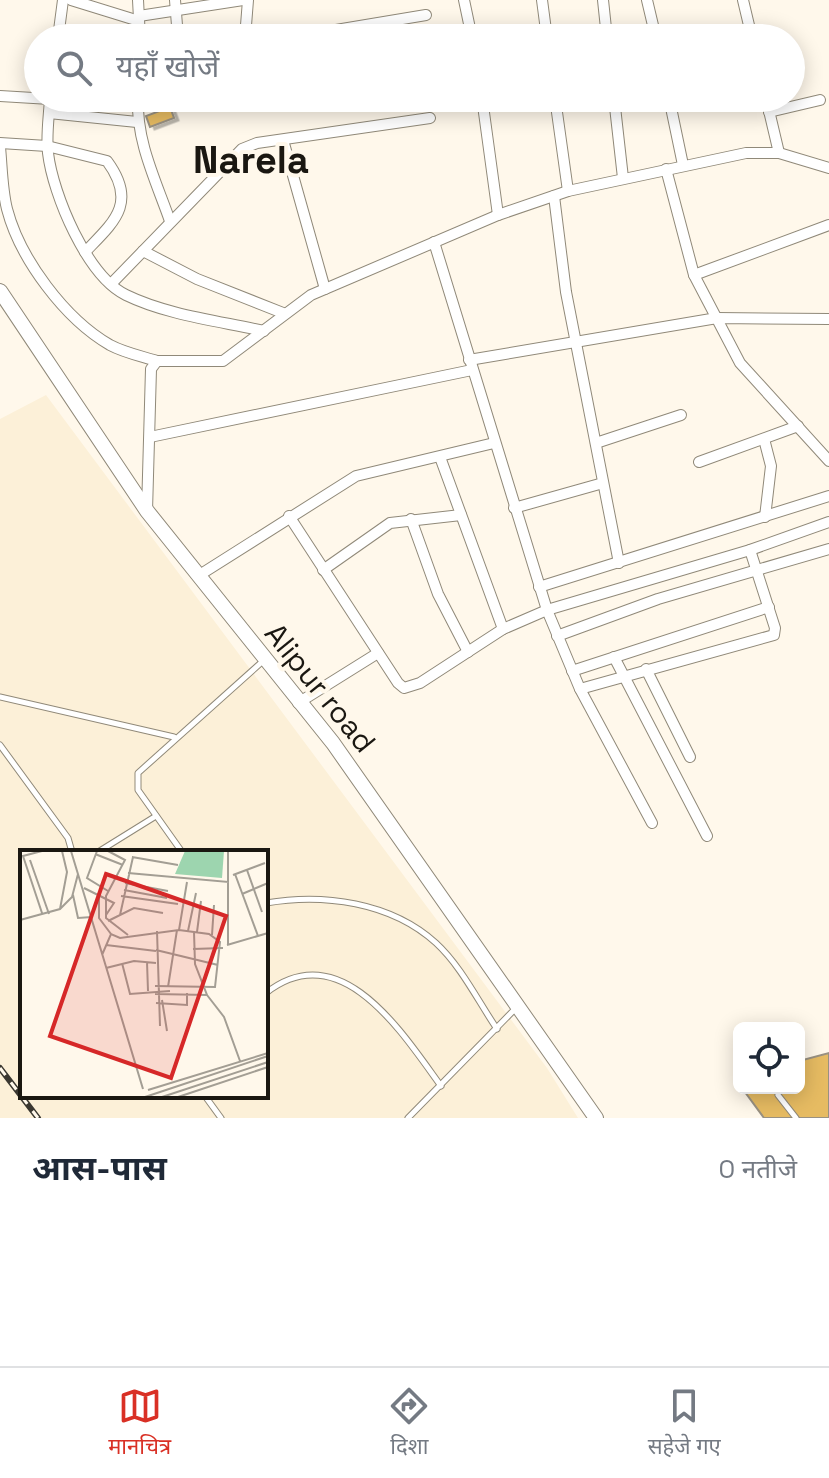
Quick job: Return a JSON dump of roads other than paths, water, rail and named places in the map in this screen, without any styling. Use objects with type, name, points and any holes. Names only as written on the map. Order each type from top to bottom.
[{"type":"street","points":[[60,24],[63,0]]},
{"type":"street","points":[[71,0],[139,19],[176,6],[246,0],[245,24]]},
{"type":"street","points":[[138,0],[139,24]]},
{"type":"street","points":[[464,0],[471,24]]},
{"type":"street","points":[[542,0],[545,24]]},
{"type":"street","points":[[603,0],[606,24]]},
{"type":"street","points":[[647,0],[653,24]]},
{"type":"street","points":[[743,0],[749,24]]},
{"type":"street","points":[[372,24],[426,15]]},
{"type":"street","points":[[0,96],[24,97]]},
{"type":"street","points":[[805,104],[820,100]]},
{"type":"street","points":[[139,112],[137,122],[170,221]]},
{"type":"street","points":[[484,112],[498,215]]},
{"type":"street","points":[[557,112],[568,191]]},
{"type":"street","points":[[616,112],[623,178]]},
{"type":"street","points":[[672,112],[683,165]]},
{"type":"street","points":[[769,112],[779,153]]},
{"type":"street","points":[[137,122],[49,113],[47,146],[51,169],[95,270],[111,284],[143,302],[264,331]]},
{"type":"street","points":[[111,284],[242,149],[430,118]]},
{"type":"street","points":[[283,140],[325,289]]},
{"type":"street","points":[[85,252],[121,213],[122,201],[115,173],[107,161],[47,146],[0,145],[12,223],[47,283],[77,318],[108,343],[157,361],[223,361],[283,313],[325,289],[498,215],[568,191],[746,153],[779,153],[829,168]]},
{"type":"street","points":[[666,169],[694,275],[744,370],[829,461]]},
{"type":"street","points":[[554,196],[566,292],[578,340],[619,563]]},
{"type":"street","points":[[694,275],[829,225]]},
{"type":"street","points":[[434,242],[547,610],[580,689],[652,823]]},
{"type":"street","points":[[143,251],[197,279],[283,313]]},
{"type":"street","name":"Alipur road","points":[[1,296],[147,511],[342,756],[596,1118]]},
{"type":"street","points":[[150,437],[578,340],[717,318],[829,319]]},
{"type":"street","points":[[147,511],[151,369],[157,361]]},
{"type":"street","points":[[596,443],[681,415]]},
{"type":"street","points":[[699,462],[798,426]]},
{"type":"street","points":[[764,439],[771,466],[765,517]]},
{"type":"street","points":[[198,576],[356,476],[494,443]]},
{"type":"street","points":[[440,457],[503,629]]},
{"type":"street","points":[[514,508],[603,483]]},
{"type":"street","points":[[539,587],[829,496]]},
{"type":"street","points":[[323,570],[379,530],[411,519],[461,515]]},
{"type":"street","points":[[289,516],[404,688],[503,629],[547,610],[750,550],[829,522]]},
{"type":"street","points":[[411,519],[438,594],[468,652]]},
{"type":"street","points":[[557,636],[658,599],[829,549]]},
{"type":"street","points":[[580,689],[774,635],[769,607],[750,550]]},
{"type":"street","points":[[572,671],[769,607]]},
{"type":"street","points":[[298,703],[378,653]]},
{"type":"street","points":[[614,657],[707,836]]},
{"type":"street","points":[[646,669],[690,757]]},
{"type":"lane","points":[[181,850],[138,790],[138,773],[264,660]]},
{"type":"lane","points":[[0,697],[175,737]]},
{"type":"lane","points":[[0,745],[72,850]]},
{"type":"lane","points":[[101,850],[156,816]]},
{"type":"lane","points":[[268,903],[321,897],[395,917],[436,943],[497,1029]]},
{"type":"lane","points":[[268,992],[289,980],[310,976],[346,983],[390,1018],[441,1086]]},
{"type":"lane","points":[[408,1118],[517,1006]]},
{"type":"lane","points":[[778,1095],[796,1118]]},
{"type":"lane","points":[[206,1098],[221,1118]]},
{"type":"railway","points":[[0,1068],[20,1094]]},
{"type":"railway","points":[[23,1098],[38,1118]]},
{"type":"district","name":"Narela","points":[[251,160]]}]
